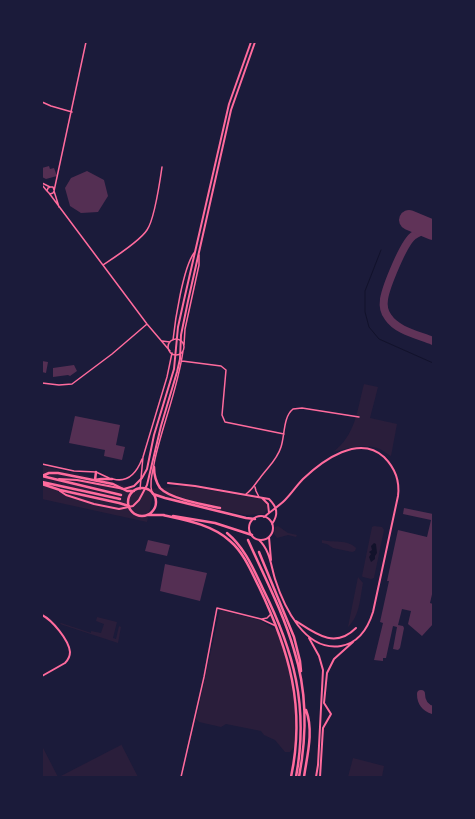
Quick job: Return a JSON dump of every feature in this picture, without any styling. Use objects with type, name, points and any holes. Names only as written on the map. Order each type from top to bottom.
[{"type":"highway","points":[[154,467],[158,485],[167,494],[220,508]]},
{"type":"highway","points":[[95,480],[96,472]]},
{"type":"highway","points":[[42,476],[49,473],[58,473],[113,484],[127,491],[145,489],[152,493],[179,502],[255,519]]},
{"type":"highway","points":[[42,476],[121,495]]},
{"type":"highway","points":[[95,480],[112,479]]},
{"type":"highway","points":[[42,483],[60,490],[129,506]]},
{"type":"highway","points":[[42,483],[120,499]]},
{"type":"highway","points":[[134,491],[129,498],[129,506],[133,512],[139,516],[163,515],[196,519],[234,528],[252,535]]},
{"type":"highway","points":[[147,515],[155,506],[155,500],[152,493]]},
{"type":"highway","points":[[163,515],[189,521],[213,530],[230,540],[243,556],[271,613],[277,627],[290,672],[296,704],[296,742],[291,777]]},
{"type":"highway","points":[[227,533],[238,543],[246,554],[278,619],[290,652],[297,683],[301,718],[300,754],[296,777]]},
{"type":"highway","points":[[248,540],[290,636],[301,677]]},
{"type":"highway","points":[[259,552],[294,638],[300,661],[304,708],[304,750],[299,777]]},
{"type":"highway","points":[[304,708],[308,717],[309,730],[307,762],[304,777]]},
{"type":"street","points":[[49,193],[53,193],[57,182],[86,42]]},
{"type":"street","points":[[56,479],[87,482],[124,489],[134,486],[146,472],[154,435],[174,369],[178,328],[229,104],[251,42]]},
{"type":"street","points":[[60,490],[66,495],[111,508],[126,508],[133,506],[139,500],[144,491],[180,359],[181,335],[231,110],[255,42]]},
{"type":"street","points":[[42,102],[72,112]]},
{"type":"street","points":[[104,265],[140,238],[147,230],[152,217],[162,167]]},
{"type":"street","points":[[47,191],[48,188],[57,182]]},
{"type":"street","points":[[42,184],[51,187],[54,190],[59,208]]},
{"type":"street","points":[[42,184],[160,340],[172,353],[178,354],[183,351]]},
{"type":"street","points":[[170,351],[169,346],[172,341],[188,263],[195,252]]},
{"type":"street","points":[[152,493],[151,482],[161,433],[182,361],[185,329],[200,261],[199,253]]},
{"type":"street","points":[[42,383],[59,385],[72,384],[112,354],[148,324]]},
{"type":"street","points":[[160,340],[179,340],[184,345]]},
{"type":"street","points":[[42,464],[74,471],[96,472],[112,479],[120,480],[130,478],[138,468],[143,457],[167,377],[172,353]]},
{"type":"street","points":[[182,361],[221,366],[226,370],[222,415],[225,422],[284,434]]},
{"type":"street","points":[[246,494],[277,457],[281,447],[288,414],[293,409],[297,408],[359,417]]},
{"type":"street","points":[[316,777],[319,753],[323,670],[320,656],[295,621],[282,598],[265,547],[252,535],[250,526],[255,519],[264,517],[284,502],[297,486],[317,467],[346,450],[362,448],[374,451],[381,455],[390,464],[394,470],[399,489],[373,612],[368,626],[334,659],[326,673],[324,702],[331,714],[323,728],[320,777]]},
{"type":"street","points":[[140,489],[143,457]]},
{"type":"street","points":[[168,483],[246,494],[269,499],[276,507],[276,516],[272,524]]},
{"type":"street","points":[[255,485],[259,497],[268,504],[269,513]]},
{"type":"street","points":[[259,540],[264,540],[269,537],[273,530],[269,519],[264,517]]},
{"type":"street","points":[[269,537],[271,562]]},
{"type":"street","points":[[181,777],[204,677],[217,608],[261,619],[277,627]]},
{"type":"street","points":[[261,619],[267,618],[271,613]]},
{"type":"street","points":[[42,615],[52,622],[67,643],[70,652],[68,660],[65,663],[42,676]]},
{"type":"street","points":[[295,621],[318,635],[329,638],[344,637],[356,628]]},
{"type":"street","points":[[307,636],[318,643],[328,646],[344,645],[354,640]]},
{"type":"shaded area","points":[[364,384],[378,387],[370,418],[397,424],[391,456],[380,449],[368,446],[333,452],[347,438],[351,430]]},
{"type":"shaded area","points":[[42,466],[97,478],[132,488],[147,489],[186,486],[261,499],[268,507],[264,514],[246,515],[153,496],[147,522],[42,499]]},
{"type":"shaded area","points":[[278,526],[288,533],[297,535],[296,537],[288,535],[277,538],[274,534],[275,527]]},
{"type":"shaded area","points":[[372,527],[382,527],[384,530],[374,578],[371,579],[362,576]]},
{"type":"shaded area","points":[[322,540],[349,543],[356,548],[355,551],[352,552],[333,548],[322,543]]},
{"type":"shaded area","points":[[374,543],[376,544],[377,553],[375,559],[371,562],[369,557],[371,554],[369,552],[372,550],[371,546]]},
{"type":"shaded area","points":[[358,577],[363,583],[360,600],[355,617],[348,627]]},
{"type":"shaded area","points":[[220,610],[259,620],[281,633],[293,676],[298,713],[296,743],[290,752],[285,752],[275,740],[264,735],[261,731],[226,724],[221,727],[199,722],[196,719]]},
{"type":"shaded area","points":[[97,617],[117,622],[113,638],[116,639],[119,626],[121,627],[118,643],[60,624],[61,623],[91,633],[91,631],[101,633],[104,624],[96,621]]},
{"type":"shaded area","points":[[121,745],[138,777],[59,777]]},
{"type":"shaded area","points":[[42,746],[58,777],[42,777]]},
{"type":"shaded area","points":[[353,758],[384,766],[382,777],[348,777]]},
{"type":"building","points":[[49,166],[50,169],[54,168],[57,176],[46,179],[42,177],[42,168]]},
{"type":"building","points":[[87,171],[104,180],[108,196],[98,212],[81,213],[70,206],[65,188],[71,178]]},
{"type":"building","points":[[42,361],[48,362],[46,373],[42,372]]},
{"type":"building","points":[[74,365],[77,371],[70,376],[53,377],[53,368]]},
{"type":"building","points":[[75,416],[120,425],[116,445],[125,447],[122,460],[104,456],[105,450],[69,443]]},
{"type":"building","points":[[404,508],[433,514],[433,590],[430,603],[433,604],[433,624],[422,636],[408,624],[411,611],[402,609],[398,625],[403,626],[404,628],[400,648],[398,650],[393,649],[397,627],[393,626],[386,658],[383,658],[383,661],[374,660],[383,623],[380,622],[398,530],[427,537],[431,520],[403,514]]},
{"type":"building","points":[[148,540],[170,545],[167,556],[145,551]]},
{"type":"building","points":[[165,564],[207,573],[200,601],[160,591]]},
{"type":"waterway","points":[[381,250],[365,291],[365,312],[369,327],[379,339],[433,363]]},
{"type":"taxiway","points":[[433,231],[425,231],[415,234],[409,241],[391,276],[384,299],[385,311],[392,322],[409,332],[433,341]]},
{"type":"taxiway","points":[[421,694],[424,704],[433,710]]},
{"type":"runway","points":[[409,220],[433,230]]}]
